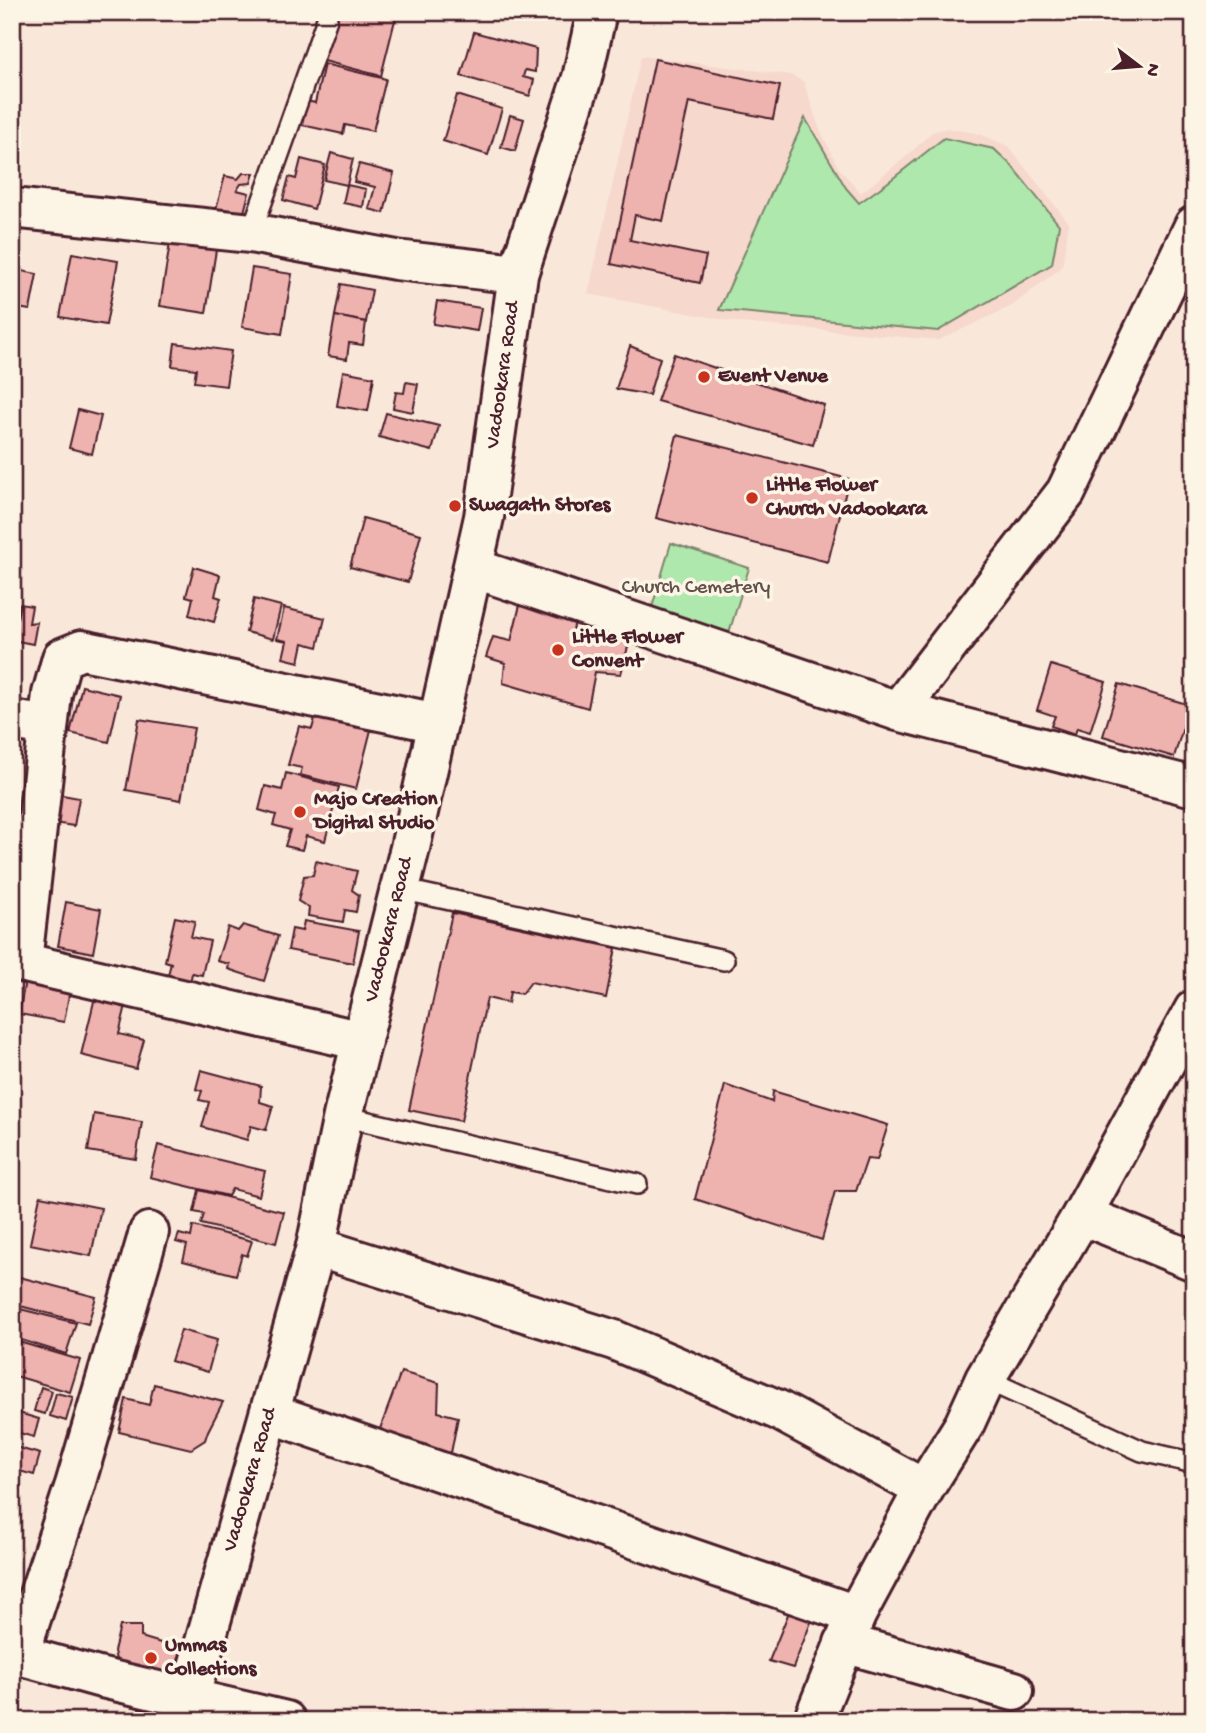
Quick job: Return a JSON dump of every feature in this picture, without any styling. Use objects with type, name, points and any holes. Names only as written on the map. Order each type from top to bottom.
[{"type":"street","name":"Vadookara Road","points":[[186,1710],[316,1247],[343,1116],[400,889],[484,517],[518,274],[582,78],[597,12]]},
{"type":"street","points":[[12,208],[251,233],[396,260],[518,274]]},
{"type":"street","points":[[898,711],[1066,492],[1194,226]]},
{"type":"street","points":[[473,568],[898,711],[1194,787]]},
{"type":"street","points":[[362,1041],[17,961],[30,723],[52,694],[62,658],[82,650],[438,723]]},
{"type":"street","points":[[813,1721],[850,1629],[924,1489],[964,1425],[985,1379],[1082,1215],[1194,1010]]},
{"type":"street","points":[[1082,1215],[1194,1261]]},
{"type":"street","points":[[149,1232],[75,1485],[15,1654],[186,1710],[286,1721]]},
{"type":"street","points":[[316,1247],[614,1340],[778,1410],[924,1489]]},
{"type":"street","points":[[270,1413],[1014,1691]]},
{"type":"lane","points":[[251,233],[327,19]]},
{"type":"lane","points":[[400,889],[724,960]]},
{"type":"lane","points":[[343,1116],[637,1184]]},
{"type":"lane","points":[[985,1379],[1142,1451],[1194,1463]]},
{"type":"shaded area","points":[[641,56],[791,75],[804,82],[819,127],[838,167],[861,193],[932,132],[947,128],[980,134],[1008,146],[1069,223],[1062,267],[1012,306],[939,340],[740,323],[588,294]]},
{"type":"green space","points":[[805,118],[846,188],[859,203],[944,138],[994,149],[1011,165],[1059,225],[1052,264],[938,331],[719,310]]},
{"type":"green space","name":"Church Cemetery","points":[[671,543],[749,568],[729,633],[651,611]]},
{"type":"building","points":[[336,12],[397,12],[381,76],[324,61]]},
{"type":"building","points":[[474,32],[536,49],[535,72],[525,70],[523,77],[534,80],[530,96],[461,76]]},
{"type":"building","points":[[655,59],[780,86],[773,119],[689,102],[663,221],[635,215],[630,240],[706,256],[700,283],[611,264]]},
{"type":"building","points":[[324,64],[386,79],[373,131],[345,125],[343,134],[302,125],[307,101],[315,103]]},
{"type":"building","points":[[457,95],[502,109],[488,155],[443,141]]},
{"type":"building","points":[[510,115],[524,119],[515,151],[501,147]]},
{"type":"building","points":[[331,153],[353,159],[347,185],[324,180]]},
{"type":"building","points":[[301,159],[325,165],[314,209],[283,200],[289,177],[296,179]]},
{"type":"building","points":[[359,164],[394,173],[384,213],[369,209],[375,187],[354,182]]},
{"type":"building","points":[[243,173],[254,173],[251,183],[241,184],[237,190],[249,193],[243,216],[216,209],[225,176],[238,179]]},
{"type":"building","points":[[347,185],[366,189],[363,207],[343,203]]},
{"type":"building","points":[[170,243],[216,250],[206,313],[160,306]]},
{"type":"building","points":[[72,253],[118,261],[106,325],[60,317]]},
{"type":"building","points":[[252,268],[292,274],[282,334],[242,327]]},
{"type":"building","points":[[12,269],[37,274],[30,310],[12,307]]},
{"type":"building","points":[[341,284],[372,290],[366,322],[335,316]]},
{"type":"building","points":[[437,301],[481,308],[477,331],[433,324]]},
{"type":"building","points":[[335,316],[366,322],[363,345],[349,343],[347,359],[328,356]]},
{"type":"building","points":[[175,343],[231,351],[226,386],[194,382],[196,369],[172,366]]},
{"type":"building","name":"Event Venue","points":[[630,346],[660,358],[649,395],[616,389]]},
{"type":"building","name":"Event Venue","points":[[674,354],[824,405],[813,445],[657,401]]},
{"type":"building","points":[[343,371],[374,377],[368,411],[337,406]]},
{"type":"building","points":[[406,382],[418,384],[413,412],[393,408],[396,392],[404,393]]},
{"type":"building","points":[[78,410],[101,416],[92,454],[69,448]]},
{"type":"building","points":[[386,413],[439,426],[432,451],[379,437]]},
{"type":"building","name":"Little Flower Church Vadookara","points":[[677,435],[849,479],[828,562],[656,518]]},
{"type":"building","points":[[363,518],[421,534],[408,582],[350,567]]},
{"type":"building","points":[[194,567],[220,575],[215,596],[221,598],[214,622],[189,615],[193,598],[186,596]]},
{"type":"building","points":[[254,599],[281,606],[273,639],[246,632]]},
{"type":"building","points":[[20,604],[32,606],[29,623],[37,622],[33,644],[12,640],[12,624],[16,625]]},
{"type":"building","name":"Little Flower Convent","points":[[520,605],[576,616],[572,636],[593,642],[597,627],[630,639],[621,674],[595,672],[588,708],[503,683],[505,663],[486,657],[493,637],[511,641]]},
{"type":"building","points":[[284,608],[325,618],[318,647],[303,643],[299,662],[283,658],[287,641],[277,639]]},
{"type":"building","points":[[1051,665],[1106,682],[1090,732],[1077,728],[1075,734],[1051,726],[1055,716],[1037,710]]},
{"type":"building","points":[[1119,684],[1190,705],[1174,757],[1103,736]]},
{"type":"building","points":[[82,686],[120,695],[109,742],[70,733]]},
{"type":"building","points":[[319,704],[374,718],[356,789],[300,775],[302,768],[288,765],[299,726],[312,729]]},
{"type":"building","points":[[139,719],[194,728],[181,800],[126,790]]},
{"type":"building","name":"Majo Creation Digital Studio","points":[[286,773],[339,787],[325,841],[306,836],[302,850],[285,846],[290,830],[273,825],[276,815],[259,810],[265,786],[282,790]]},
{"type":"building","points":[[57,794],[79,798],[74,826],[53,823]]},
{"type":"building","points":[[316,861],[357,871],[352,890],[359,895],[356,912],[345,910],[343,922],[308,916],[309,908],[298,901],[304,876],[313,875]]},
{"type":"building","points":[[66,902],[101,909],[93,953],[58,946]]},
{"type":"building","points":[[452,913],[616,948],[606,998],[531,982],[522,994],[510,992],[508,1003],[487,998],[461,1121],[409,1110]]},
{"type":"building","points":[[175,917],[195,921],[191,937],[210,941],[202,975],[192,973],[190,984],[167,979],[171,963],[165,961]]},
{"type":"building","points":[[304,921],[359,931],[353,963],[288,950],[292,929],[302,931]]},
{"type":"building","points":[[243,925],[278,936],[264,981],[228,969],[229,964],[217,961],[228,927],[238,931]]},
{"type":"building","points":[[26,975],[71,984],[64,1022],[19,1014]]},
{"type":"building","points":[[97,989],[128,997],[119,1034],[144,1040],[136,1069],[81,1055]]},
{"type":"building","points":[[201,1070],[261,1086],[260,1102],[273,1106],[266,1130],[251,1126],[247,1140],[202,1127],[209,1102],[199,1100],[202,1091],[196,1089]]},
{"type":"building","points":[[725,1085],[772,1102],[773,1091],[888,1125],[877,1160],[867,1159],[856,1191],[835,1191],[822,1240],[695,1199]]},
{"type":"building","points":[[94,1114],[142,1122],[136,1159],[88,1151]]},
{"type":"building","points":[[158,1145],[265,1171],[259,1196],[232,1189],[228,1196],[150,1177]]},
{"type":"building","points":[[199,1190],[284,1212],[276,1243],[201,1224],[204,1214],[194,1212]]},
{"type":"building","points":[[40,1196],[101,1208],[91,1256],[30,1244]]},
{"type":"building","points":[[193,1226],[252,1241],[247,1256],[242,1254],[236,1275],[183,1261],[187,1245],[176,1242],[179,1234],[191,1237]]},
{"type":"building","points":[[12,1275],[96,1297],[88,1324],[13,1304],[16,1293],[12,1292]]},
{"type":"building","points":[[12,1307],[76,1323],[66,1354],[12,1337]]},
{"type":"building","points":[[181,1330],[217,1340],[208,1372],[171,1361]]},
{"type":"building","points":[[12,1340],[80,1360],[70,1392],[12,1375]]},
{"type":"building","points":[[401,1372],[439,1383],[438,1412],[458,1417],[451,1453],[377,1437]]},
{"type":"building","points":[[154,1384],[223,1402],[205,1440],[191,1449],[119,1432],[126,1399],[149,1405]]},
{"type":"building","points":[[41,1387],[52,1391],[45,1414],[34,1411]]},
{"type":"building","points":[[56,1393],[73,1397],[66,1421],[50,1416]]},
{"type":"building","points":[[12,1411],[39,1419],[34,1437],[12,1431]]},
{"type":"building","points":[[15,1447],[40,1454],[34,1475],[12,1469]]},
{"type":"building","points":[[793,1602],[815,1612],[793,1668],[769,1661]]},
{"type":"building","name":"Ummas Collections","points":[[120,1626],[141,1626],[141,1637],[187,1651],[182,1685],[117,1665],[114,1651]]},
{"type":"place","name":"Event Venue","points":[[704,377]]},
{"type":"place","name":"Little Flower Church Vadookara","points":[[752,498]]},
{"type":"place","name":"Swagath Stores","points":[[455,506]]},
{"type":"place","name":"Little Flower Convent","points":[[558,650]]},
{"type":"place","name":"Majo Creation Digital Studio","points":[[300,812]]},
{"type":"place","name":"Ummas Collections","points":[[151,1658]]}]
